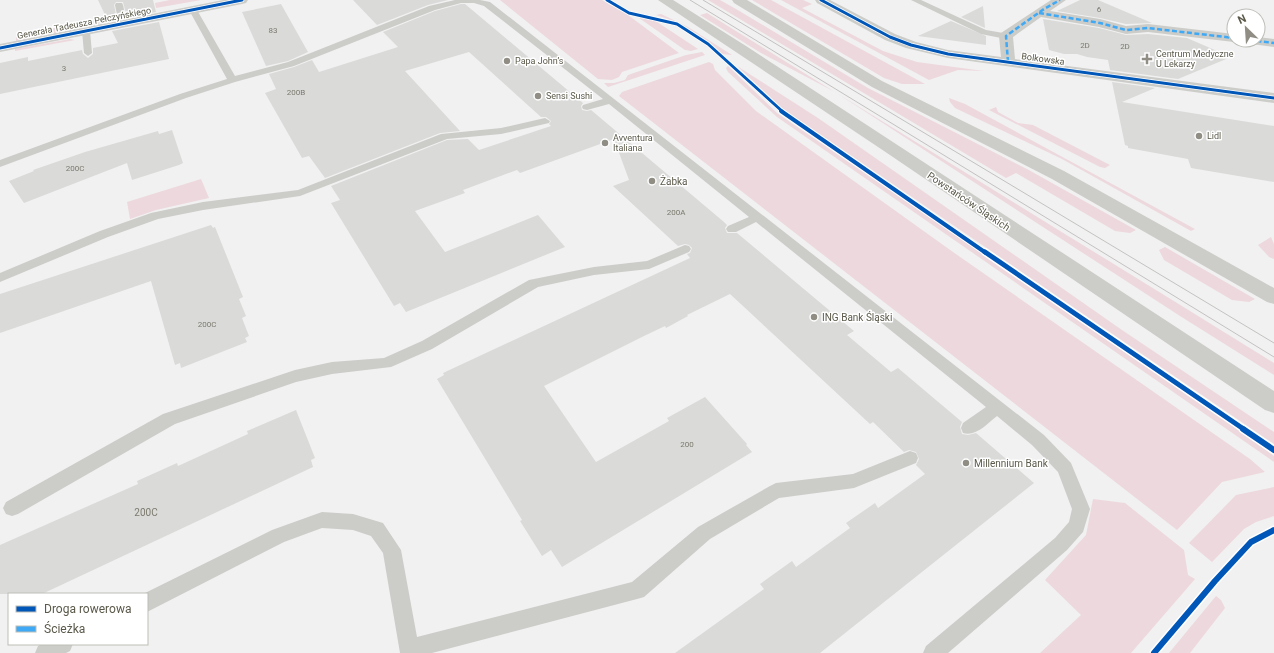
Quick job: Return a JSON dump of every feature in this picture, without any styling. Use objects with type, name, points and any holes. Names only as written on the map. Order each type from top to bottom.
[{"type":"main road","name":"Powstańców Śląskich","points":[[664,0],[838,113],[1274,403]]},
{"type":"main road","points":[[738,0],[877,84],[1058,175],[1274,297]]},
{"type":"street","name":"Generała Tadeusza Pełczyńskiego","points":[[0,48],[242,0]]},
{"type":"street","name":"Bolkowska","points":[[821,0],[890,37],[910,45],[948,54],[1274,98]]},
{"type":"street","points":[[1006,36],[1039,12],[1060,0]]},
{"type":"street","points":[[1039,12],[1100,23],[1126,30],[1148,28],[1226,37]]},
{"type":"street","name":"Bolkowska","points":[[1006,36],[1008,62]]},
{"type":"lane","points":[[0,164],[183,96],[232,80],[291,64],[446,3],[474,0],[488,4],[1038,440],[1065,468],[1081,509],[1077,526],[1060,544],[933,653]]},
{"type":"lane","points":[[915,0],[984,32],[1006,36]]},
{"type":"lane","points":[[120,5],[123,24]]},
{"type":"lane","points":[[193,10],[232,80]]},
{"type":"lane","points":[[86,31],[88,53]]},
{"type":"lane","points":[[587,107],[610,100]]},
{"type":"lane","points":[[0,278],[104,234],[155,216],[203,206],[300,193],[445,136],[501,131],[545,121]]},
{"type":"lane","points":[[732,229],[758,218]]},
{"type":"lane","points":[[12,508],[169,419],[295,376],[332,368],[386,363],[427,345],[534,283],[594,271],[649,265],[685,249]]},
{"type":"lane","points":[[969,428],[997,408]]},
{"type":"lane","points":[[148,601],[278,536],[322,520],[353,522],[377,529],[392,550],[409,651],[637,590],[704,533],[776,491],[854,481],[910,458]]},
{"type":"shaded area","points":[[170,0],[201,0],[156,8],[155,3]]},
{"type":"shaded area","points":[[500,0],[602,0],[628,15],[679,53],[622,72],[619,77],[612,80],[598,79]]},
{"type":"shaded area","points":[[708,0],[720,0],[868,88],[1027,169],[1136,230],[1130,233],[1115,231],[1016,173],[1006,178]]},
{"type":"shaded area","points":[[752,0],[771,0],[925,84],[902,84],[884,78]]},
{"type":"shaded area","points":[[781,0],[803,0],[812,4],[802,8],[883,51],[917,62],[984,71],[958,70],[929,80]]},
{"type":"shaded area","points":[[707,13],[834,91],[761,53],[700,15]]},
{"type":"shaded area","points":[[661,14],[688,27],[732,55],[722,54],[710,43],[677,22],[656,15]]},
{"type":"shaded area","points":[[106,18],[100,23],[89,27],[16,41],[16,37],[20,35]]},
{"type":"shaded area","points":[[639,18],[654,20],[698,49],[691,51],[685,50]]},
{"type":"shaded area","points":[[70,39],[75,40],[15,51],[15,49]]},
{"type":"shaded area","points":[[702,52],[705,55],[608,87],[604,83],[614,83],[625,80],[628,75],[686,55]]},
{"type":"shaded area","points":[[709,62],[713,64],[715,70],[756,111],[953,252],[1250,459],[1265,472],[1222,482],[1177,530],[619,96],[622,92]]},
{"type":"shaded area","points":[[728,66],[777,113],[1236,428],[1274,456],[1274,462],[777,117],[728,72],[726,68]]},
{"type":"shaded area","points":[[737,66],[818,118],[1122,330],[1274,432],[1274,444],[783,109]]},
{"type":"shaded area","points":[[838,94],[1274,363],[1274,375],[1180,316]]},
{"type":"shaded area","points":[[949,98],[965,104],[1195,229],[1191,231],[1062,159],[955,108],[950,102]]},
{"type":"shaded area","points":[[996,107],[998,112],[1018,123],[1033,125],[1110,165],[1105,168],[1100,167],[989,110]]},
{"type":"shaded area","points":[[201,179],[209,198],[156,210],[130,219],[127,202]]},
{"type":"shaded area","points":[[1271,237],[1274,244],[1274,259],[1269,257],[1258,245]]},
{"type":"shaded area","points":[[1165,247],[1255,299],[1249,302],[1232,300],[1164,260],[1159,250]]},
{"type":"shaded area","points":[[1274,487],[1274,516],[1256,522],[1244,529],[1212,562],[1189,543],[1236,495]]},
{"type":"shaded area","points":[[1093,499],[1125,503],[1184,550],[1188,575],[1195,579],[1131,653],[1040,653],[1081,615],[1045,580],[1086,535]]},
{"type":"shaded area","points":[[1216,596],[1221,600],[1225,608],[1190,653],[1169,653]]},
{"type":"building","points":[[98,0],[153,0],[156,12],[127,17],[123,2],[116,2],[114,5],[117,19],[108,21]]},
{"type":"building","points":[[353,0],[448,0],[428,5],[377,25]]},
{"type":"building","points":[[1080,0],[1098,0],[1152,23],[1126,24],[1057,11]]},
{"type":"building","points":[[281,4],[308,52],[288,61],[266,66],[242,12]]},
{"type":"building","points":[[465,4],[583,103],[581,106],[582,110],[591,110],[724,222],[727,225],[725,228],[727,233],[737,233],[854,331],[847,335],[891,372],[898,368],[962,422],[960,427],[962,434],[968,435],[976,433],[1034,483],[820,653],[675,653],[764,589],[760,584],[792,561],[796,567],[850,528],[846,523],[875,503],[878,508],[925,474],[916,465],[919,459],[916,452],[909,450],[904,452],[873,422],[870,424],[730,294],[687,315],[688,316],[666,328],[665,326],[544,386],[596,462],[669,421],[667,418],[705,397],[747,444],[746,445],[752,452],[562,567],[551,550],[542,556],[437,379],[444,375],[443,373],[690,258],[687,254],[690,253],[692,248],[685,244],[678,246],[613,186],[629,180],[614,139],[520,173],[517,170],[463,190],[465,193],[415,211],[445,252],[538,215],[565,247],[406,312],[400,303],[394,306],[331,203],[340,200],[331,186],[447,140],[468,139],[479,150],[551,126],[549,124],[551,121],[546,117],[541,117],[469,52],[405,71],[460,131],[440,133],[325,178],[309,156],[302,158],[265,93],[276,89],[269,74],[312,60],[319,72],[398,47],[383,32],[435,11]]},
{"type":"building","points":[[983,6],[985,28],[961,17]]},
{"type":"building","points":[[1043,19],[1099,28],[1126,35],[1148,34],[1187,38],[1231,57],[1178,79],[1110,70],[1108,60],[1077,54],[1064,54],[1049,50]]},
{"type":"building","points":[[951,21],[986,36],[986,45],[918,36]]},
{"type":"building","points":[[159,22],[169,59],[0,94],[0,63],[28,57],[28,61],[82,50],[83,54],[88,58],[93,54],[93,48],[118,43],[112,31]]},
{"type":"building","name":"Lidl","points":[[1112,82],[1155,88],[1122,102],[1274,126],[1274,182],[1191,168],[1188,159],[1128,148],[1128,146],[1125,145]]},
{"type":"building","points":[[172,130],[183,163],[132,180],[127,163],[24,203],[9,181],[34,171],[33,170],[85,152],[158,131],[159,134]]},
{"type":"building","points":[[211,225],[213,228],[215,227],[243,297],[239,299],[246,316],[242,318],[249,336],[245,338],[247,342],[181,368],[180,363],[175,365],[151,281],[0,333],[0,294]]},
{"type":"building","points":[[296,410],[315,458],[311,460],[313,467],[44,593],[0,594],[0,545],[138,484],[137,481],[177,463],[178,466],[248,434],[247,431]]},
{"type":"tram line","points":[[690,0],[1274,357]]},
{"type":"tram line","points":[[703,0],[1274,343]]},
{"type":"marked path","points":[[1008,62],[1006,36],[1044,9],[1060,0]]},
{"type":"marked path","points":[[1039,13],[1100,23],[1126,30],[1148,28],[1226,37]]},
{"type":"marked path","points":[[1266,42],[1274,43]]},
{"type":"cycle path","points":[[0,48],[242,0]]},
{"type":"cycle path","points":[[607,0],[629,13],[677,24],[708,44],[772,104],[797,123],[1274,450]]},
{"type":"cycle path","points":[[821,0],[890,37],[911,45],[948,54],[1274,98]]},
{"type":"cycle path","points":[[1154,653],[1215,581],[1251,542],[1274,530]]},
{"type":"place","name":"Centrum Medyczne U Lekarzy","points":[[1147,59]]},
{"type":"place","name":"Papa John’s","points":[[507,61]]},
{"type":"place","name":"Sensi Sushi","points":[[538,96]]},
{"type":"place","name":"Lidl","points":[[1199,136]]},
{"type":"place","name":"Avventura Italiana","points":[[605,143]]},
{"type":"place","name":"Żabka","points":[[652,181]]},
{"type":"place","name":"ING Bank Śląski","points":[[814,317]]},
{"type":"place","name":"Millennium Bank","points":[[966,463]]}]
